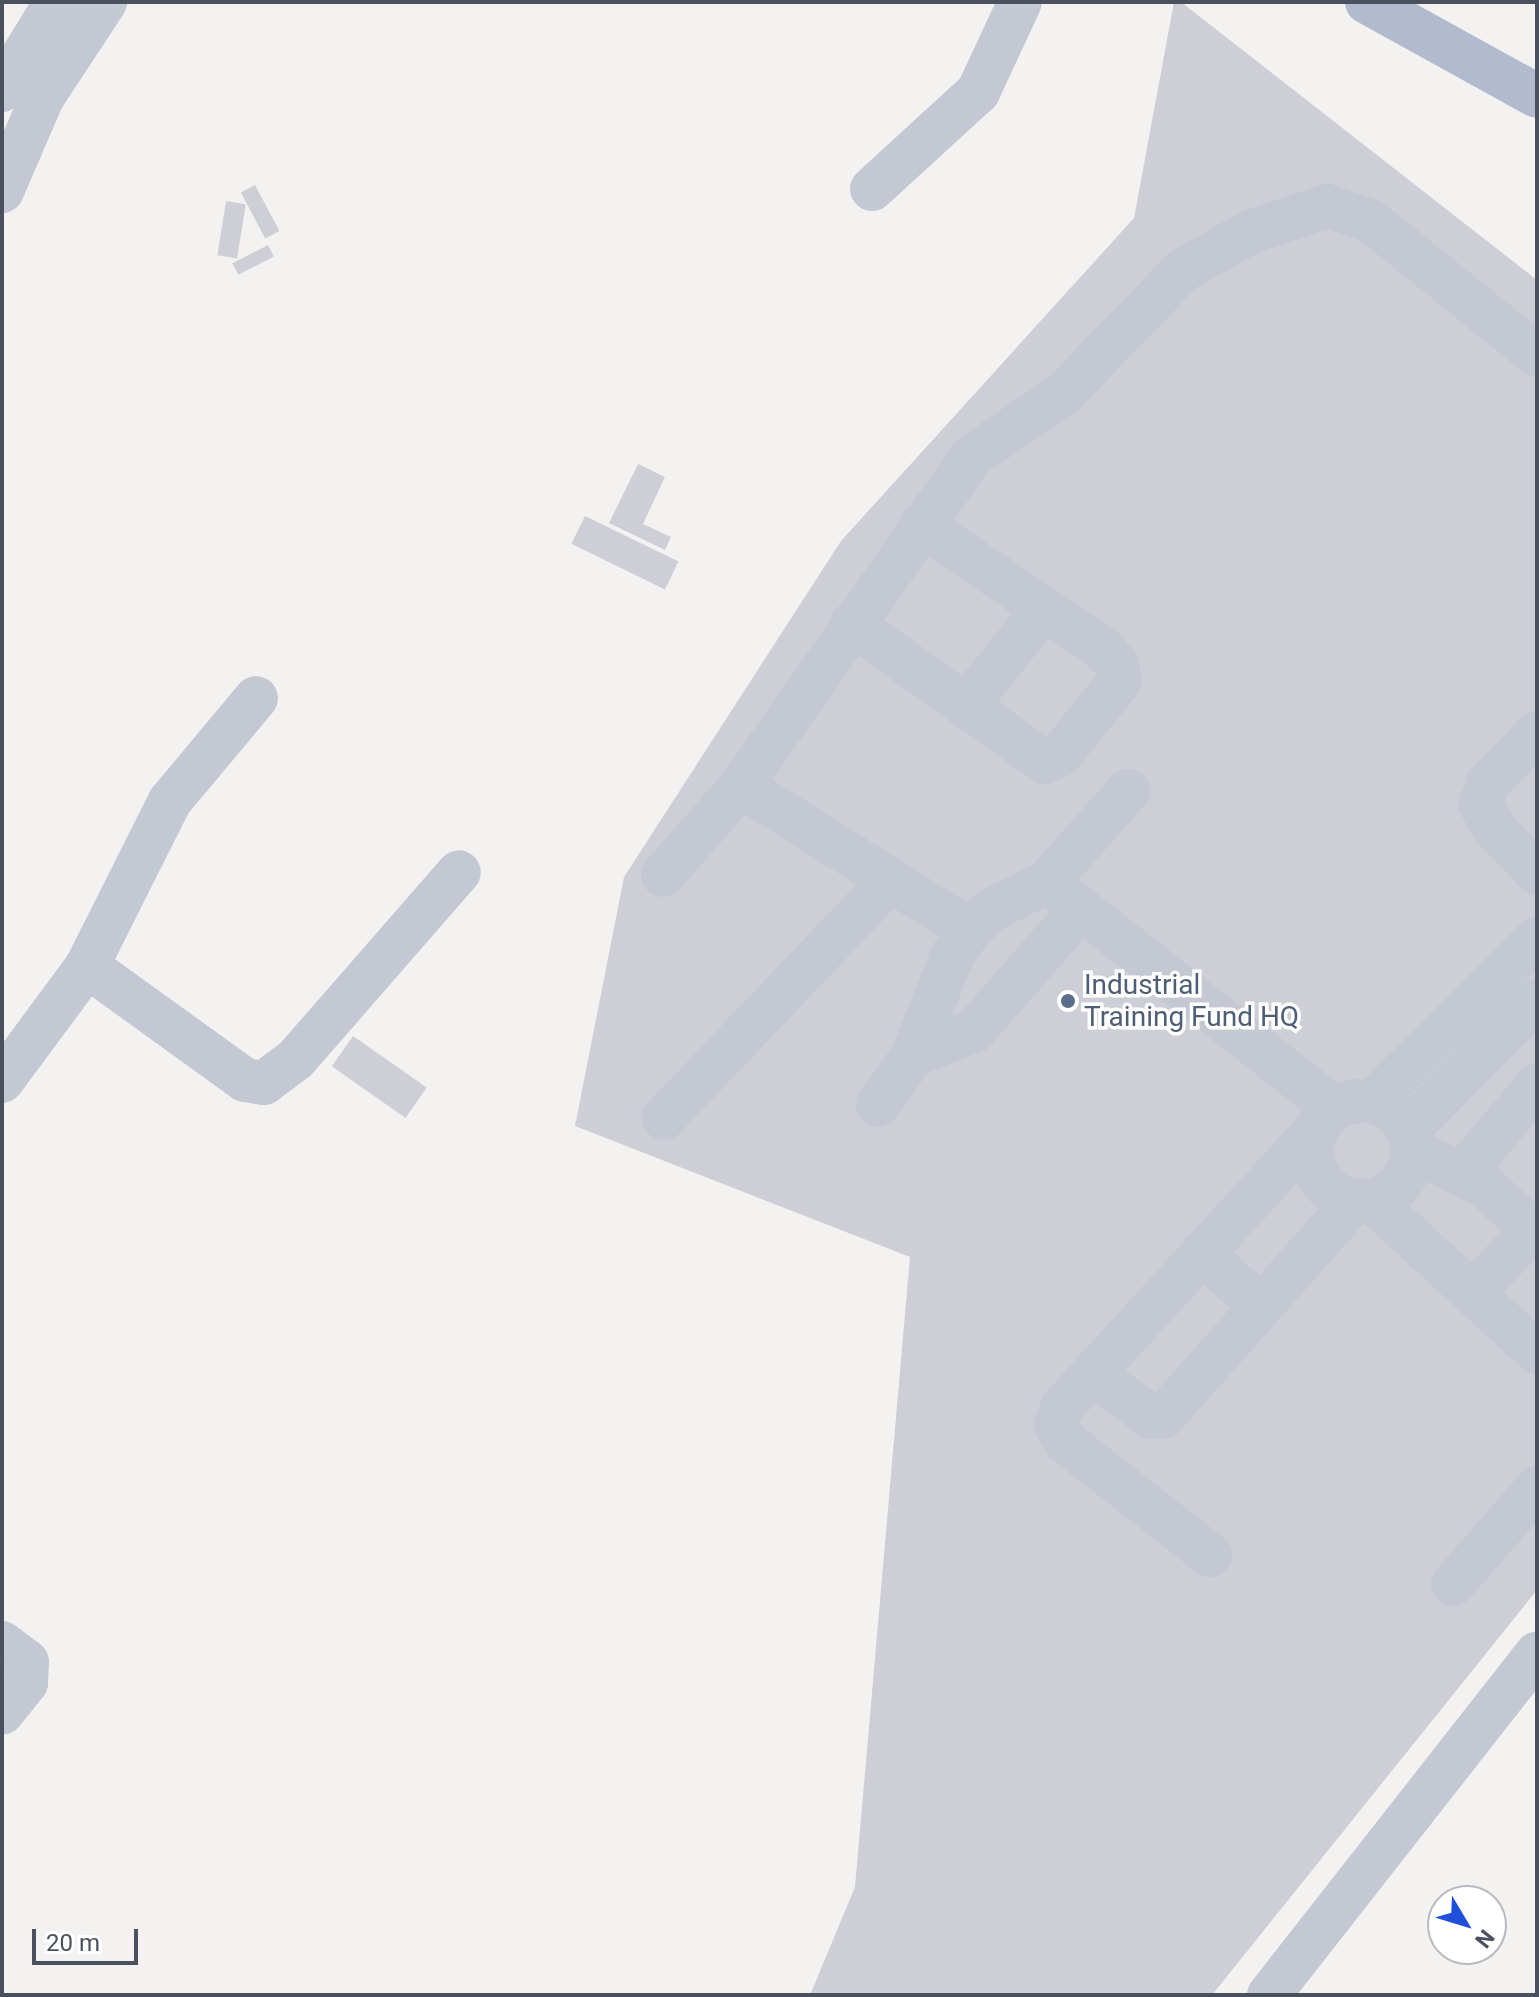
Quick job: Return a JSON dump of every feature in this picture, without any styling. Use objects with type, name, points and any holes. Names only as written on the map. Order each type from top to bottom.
[{"type":"main road","points":[[1367,2],[1537,96]]},
{"type":"street","points":[[2,90],[56,2]]},
{"type":"street","points":[[2,191],[42,98],[105,2]]},
{"type":"street","points":[[872,189],[978,92],[1020,2]]},
{"type":"street","points":[[663,875],[741,786],[971,457],[1063,394],[1183,270],[1293,215],[1327,206],[1371,221],[1537,355]]},
{"type":"street","points":[[852,624],[1045,762],[1060,755],[1119,682],[1117,664],[1102,648],[921,525]]},
{"type":"street","points":[[966,706],[1044,609]]},
{"type":"street","points":[[2,1081],[87,966],[157,822],[256,698]]},
{"type":"street","points":[[1537,733],[1488,783],[1481,805],[1493,827],[1537,873]]},
{"type":"street","points":[[741,786],[970,930]]},
{"type":"street","points":[[878,1105],[913,1055],[952,956],[970,930],[991,910],[1047,882],[1128,791]]},
{"type":"street","points":[[87,966],[245,1080],[264,1083],[295,1060],[459,872]]},
{"type":"street","points":[[664,1118],[891,880]]},
{"type":"street","points":[[1047,882],[1341,1114],[1394,1112],[1410,1140],[1462,1174],[1535,1229],[1473,1294]]},
{"type":"street","points":[[913,1055],[974,1031],[1080,910]]},
{"type":"street","points":[[1210,1555],[1066,1442],[1056,1425],[1062,1407],[1202,1253],[1341,1114],[1537,938]]},
{"type":"street","points":[[1094,1375],[1152,1417],[1163,1417],[1259,1305],[1363,1201],[1392,1191],[1407,1173],[1410,1140],[1537,1000]]},
{"type":"street","points":[[1462,1174],[1537,1086]]},
{"type":"street","points":[[1341,1114],[1312,1146],[1318,1176],[1340,1197],[1363,1201],[1537,1352]]},
{"type":"street","points":[[1202,1253],[1259,1305]]},
{"type":"street","points":[[1453,1584],[1537,1488]]},
{"type":"street","points":[[2,1643],[27,1662],[26,1683],[2,1713]]},
{"type":"street","points":[[1269,1995],[1537,1653]]},
{"type":"building","name":"Industrial Training Fund HQ","points":[[1174,2],[1181,2],[1537,280],[1537,1590],[1212,1995],[810,1995],[855,1887],[910,1257],[575,1126],[624,877],[841,541],[1134,218]]},
{"type":"building","points":[[255,185],[279,231],[265,238],[241,193]]},
{"type":"building","points":[[226,201],[246,204],[237,258],[217,255]]},
{"type":"building","points":[[268,245],[274,257],[238,275],[232,263]]},
{"type":"building","points":[[638,464],[665,477],[643,524],[671,537],[665,550],[609,523]]},
{"type":"building","points":[[585,516],[678,562],[665,589],[571,544]]},
{"type":"building","points":[[353,1036],[427,1088],[406,1118],[332,1066]]},
{"type":"place","name":"Industrial Training Fund HQ","points":[[1068,1001]]}]
